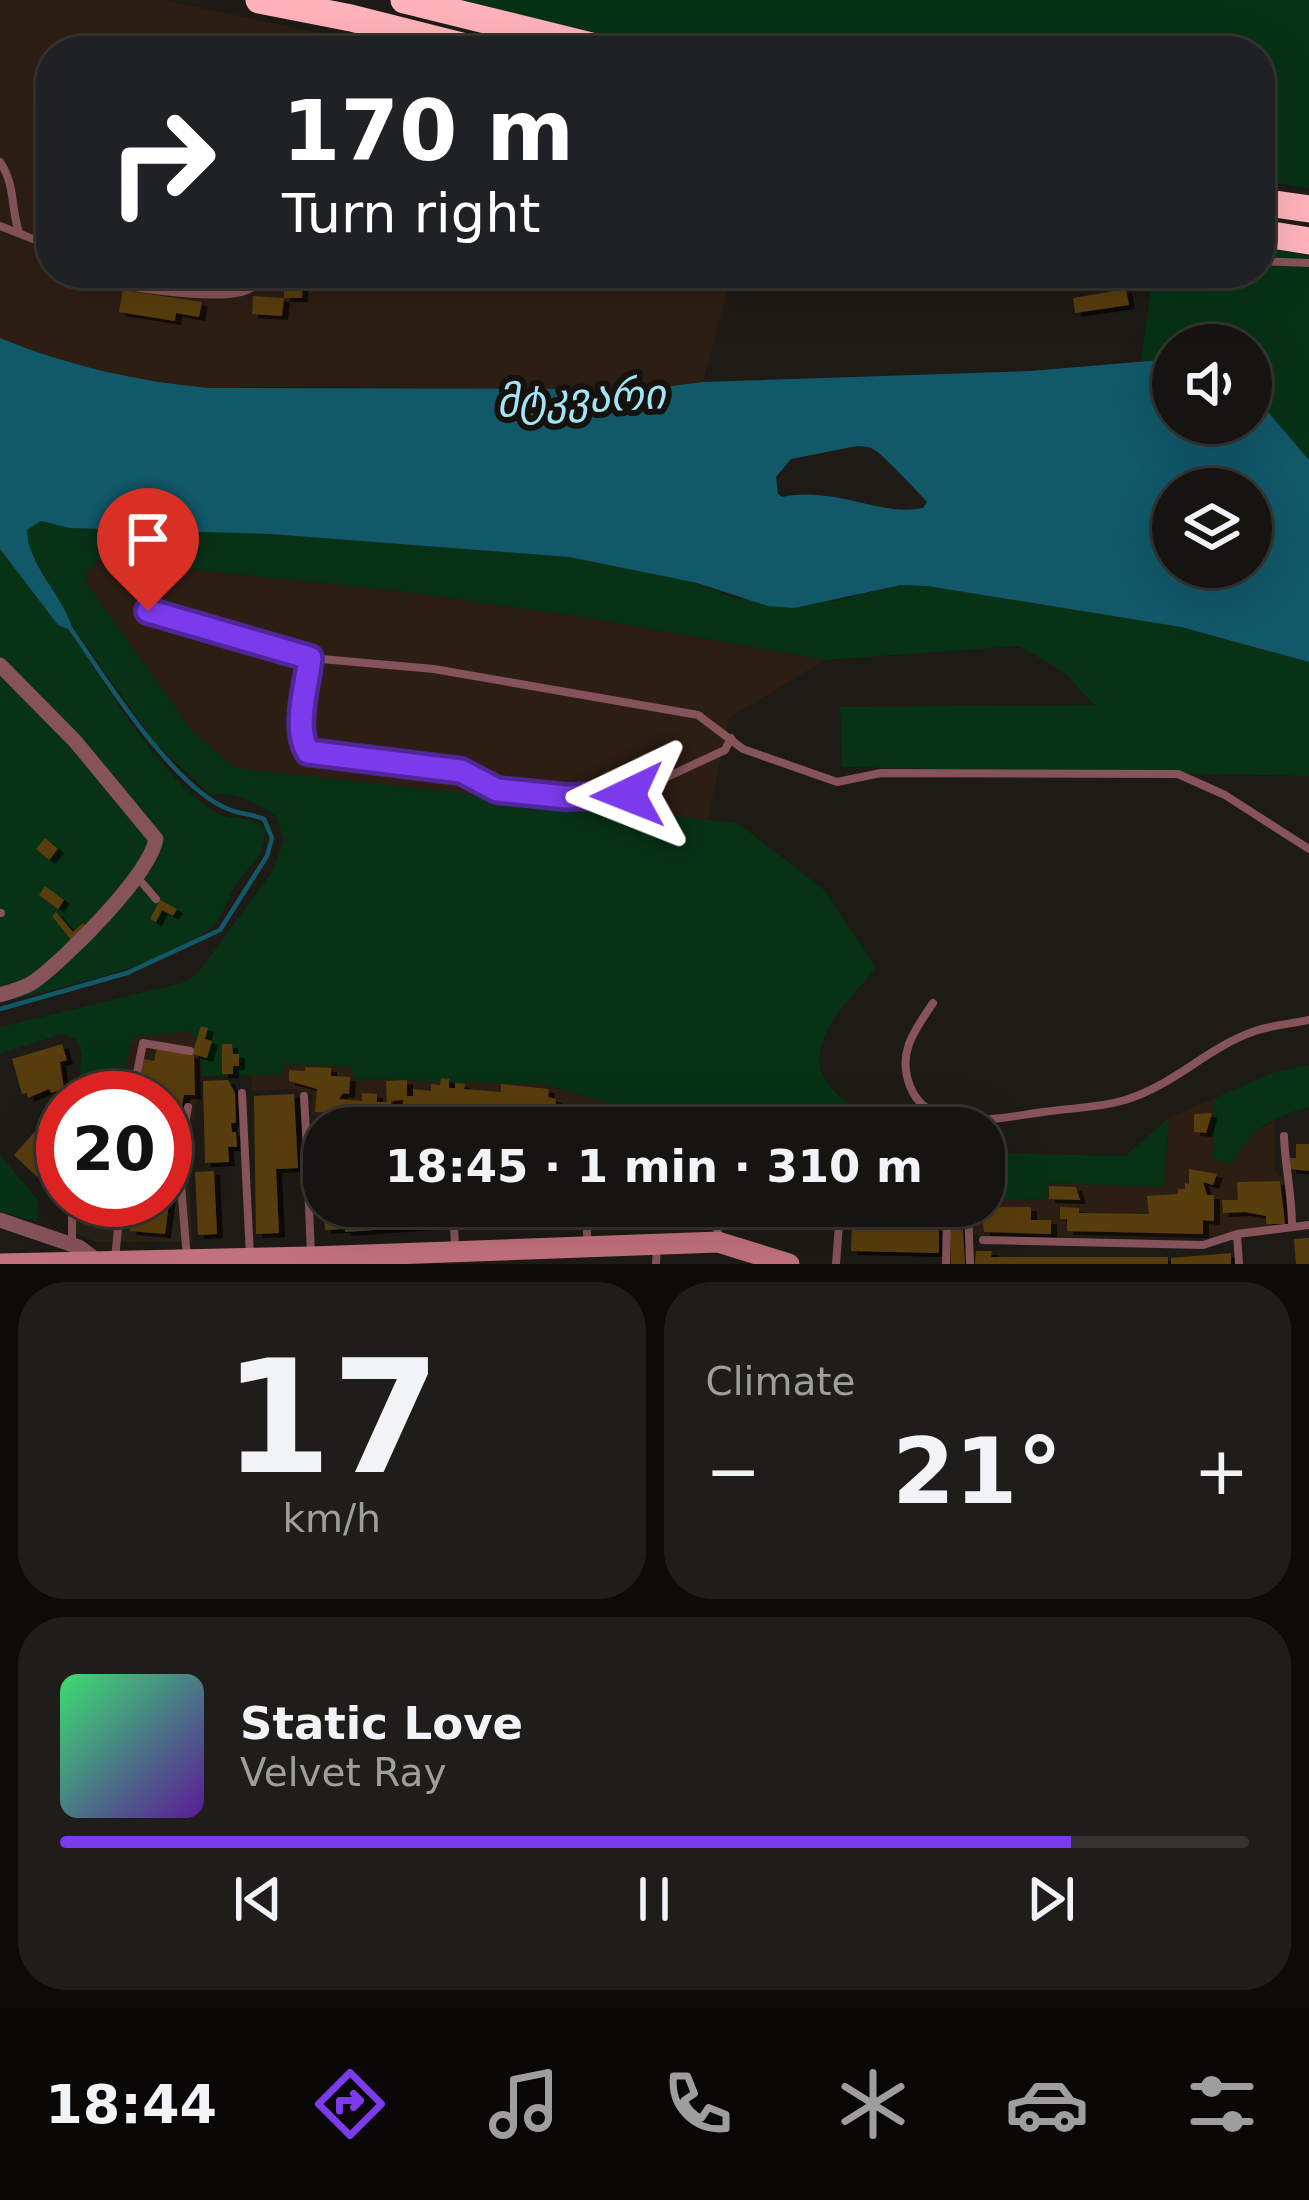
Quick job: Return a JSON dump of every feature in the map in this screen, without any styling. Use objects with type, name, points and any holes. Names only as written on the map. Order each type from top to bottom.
[{"type":"highway","points":[[259,0],[422,36]]},
{"type":"highway","points":[[404,0],[551,36]]},
{"type":"highway","points":[[1275,204],[1309,209]]},
{"type":"highway","points":[[1275,235],[1309,241]]},
{"type":"main road","points":[[6,1264],[64,1257],[98,1262],[280,1261],[456,1252],[528,1257],[588,1247],[656,1254],[718,1242],[789,1264]]},
{"type":"street","points":[[0,665],[75,741],[156,839],[153,854],[98,926],[32,983],[0,995]]},
{"type":"street","points":[[0,1220],[64,1257]]},
{"type":"lane","points":[[0,162],[12,180],[11,207],[19,232]]},
{"type":"lane","points":[[0,226],[36,239]]},
{"type":"lane","points":[[1275,262],[1309,263]]},
{"type":"lane","points":[[144,288],[232,294],[253,288]]},
{"type":"lane","points":[[148,611],[310,658],[434,669],[698,715],[743,749],[770,762],[838,782],[881,773],[1178,774],[1225,795],[1309,849]]},
{"type":"lane","points":[[310,658],[302,728],[308,752],[461,771],[497,790],[566,797],[628,795],[725,750],[731,738]]},
{"type":"lane","points":[[136,876],[156,899]]},
{"type":"lane","points":[[932,1003],[909,1039],[903,1065],[913,1094],[926,1108],[950,1118],[979,1120],[1122,1101],[1152,1090],[1256,1030],[1309,1020]]},
{"type":"lane","points":[[137,1071],[143,1043],[190,1051]]},
{"type":"lane","points":[[242,1093],[250,1258]]},
{"type":"lane","points":[[304,1096],[305,1107]]},
{"type":"lane","points":[[1284,1136],[1286,1173],[1292,1181],[1292,1226]]},
{"type":"lane","points":[[836,1264],[840,1211],[946,1211],[946,1264]]},
{"type":"lane","points":[[983,1240],[1203,1245],[1237,1234],[1309,1225]]},
{"type":"lane","points":[[64,1257],[68,1227]]},
{"type":"lane","points":[[98,1262],[111,1227]]},
{"type":"lane","points":[[185,1227],[188,1260]]},
{"type":"lane","points":[[310,1227],[311,1257]]},
{"type":"lane","points":[[454,1227],[456,1252]]},
{"type":"lane","points":[[587,1227],[588,1247]]},
{"type":"lane","points":[[718,1227],[718,1242]]},
{"type":"lane","points":[[969,1227],[970,1264]]},
{"type":"lane","points":[[1237,1234],[1239,1264]]},
{"type":"shaded area","points":[[0,0],[163,0],[334,36],[36,36],[36,288],[728,288],[703,382],[647,389],[209,388],[139,382],[63,362],[0,338]]},
{"type":"shaded area","points":[[98,560],[392,590],[588,618],[825,660],[729,718],[708,820],[235,769],[193,732],[87,584],[86,572]]},
{"type":"shaded area","points":[[189,1031],[200,1045],[202,1076],[192,1127],[192,1071],[125,1071],[133,1037]]},
{"type":"shaded area","points":[[285,1064],[353,1067],[354,1079],[543,1084],[622,1107],[311,1107],[312,1094],[293,1089],[251,1091],[252,1075],[280,1075]]},
{"type":"shaded area","points":[[1213,1099],[1214,1158],[1232,1165],[1242,1140],[1275,1120],[1275,1172],[1289,1182],[1289,1225],[1195,1238],[971,1235],[971,1264],[950,1264],[949,1227],[1005,1227],[1005,1200],[1045,1199],[1047,1183],[1164,1187],[1169,1118]]},
{"type":"shaded area","points":[[70,1227],[191,1227],[192,1242],[96,1242],[69,1231]]},
{"type":"green space","points":[[439,0],[1309,0],[1309,188],[1275,182],[1275,36],[583,36]]},
{"type":"green space","points":[[1275,248],[1309,256],[1309,460],[1272,417],[1272,324],[1152,324],[1152,361],[1141,362],[1151,288],[1275,288]]},
{"type":"green space","points":[[41,521],[69,528],[270,534],[569,557],[697,583],[735,598],[834,601],[901,585],[927,586],[1181,627],[1309,662],[1309,776],[842,767],[840,707],[1094,705],[1065,673],[1019,646],[825,660],[588,618],[392,590],[98,560],[86,572],[87,584],[193,732],[235,768],[738,823],[824,890],[876,968],[830,1025],[819,1058],[822,1074],[833,1090],[855,1107],[622,1107],[543,1084],[353,1079],[352,1067],[285,1064],[281,1075],[202,1076],[200,1045],[189,1031],[133,1037],[125,1071],[80,1071],[77,1040],[62,1034],[0,1054],[0,1027],[186,982],[198,973],[272,872],[284,841],[276,816],[236,796],[211,795],[157,745],[71,624],[27,544],[26,530]]},
{"type":"green space","points":[[0,549],[58,624],[68,629],[172,775],[213,811],[265,827],[265,838],[218,919],[188,943],[137,965],[0,1003]]},
{"type":"green space","points":[[1309,1065],[1309,1107],[1263,1127],[1245,1143],[1233,1165],[1214,1159],[1213,1099],[1275,1072]]},
{"type":"green space","points":[[1169,1118],[1164,1187],[1048,1183],[1046,1199],[1005,1200],[1005,1153],[1125,1156]]},
{"type":"green space","points":[[0,1155],[36,1198],[36,1222],[0,1212]]},
{"type":"water","name":"მტკვარი","points":[[0,338],[103,371],[209,388],[647,389],[703,382],[1030,371],[1152,361],[1152,444],[1272,444],[1272,417],[1309,460],[1309,662],[1181,627],[927,586],[901,585],[794,608],[768,606],[697,583],[569,557],[270,534],[69,528],[41,521],[27,530],[28,542],[71,624],[68,629],[58,625],[0,549]],"holes":[[[857,446],[872,448],[927,502],[923,508],[890,509],[821,495],[778,494],[776,477],[791,459]]]},
{"type":"building","points":[[284,288],[302,288],[302,298],[284,298]]},
{"type":"building","points":[[1126,289],[1129,305],[1075,313],[1073,298]]},
{"type":"building","points":[[123,290],[202,302],[199,317],[176,313],[175,321],[119,312]]},
{"type":"building","points":[[253,296],[284,298],[282,316],[252,314]]},
{"type":"building","points":[[45,838],[58,849],[49,860],[36,849]]},
{"type":"building","points":[[45,886],[64,900],[58,909],[39,895]]},
{"type":"building","points":[[160,900],[177,909],[173,916],[162,910],[156,922],[150,919]]},
{"type":"building","points":[[56,912],[73,932],[83,923],[87,928],[72,941],[52,916]]},
{"type":"building","points":[[201,1026],[208,1028],[205,1039],[212,1041],[207,1058],[192,1054]]},
{"type":"building","points":[[62,1044],[67,1060],[60,1062],[61,1071],[36,1071],[36,1095],[28,1098],[27,1093],[22,1094],[12,1059]]},
{"type":"building","points":[[222,1044],[232,1044],[233,1054],[239,1054],[233,1074],[222,1074]]},
{"type":"building","points":[[157,1048],[194,1055],[195,1095],[192,1071],[142,1071],[144,1059],[154,1061]]},
{"type":"building","points":[[305,1067],[331,1068],[331,1076],[350,1077],[349,1094],[339,1099],[362,1101],[362,1093],[377,1094],[377,1102],[387,1102],[386,1081],[407,1080],[407,1096],[413,1096],[413,1089],[431,1091],[431,1084],[440,1085],[441,1078],[449,1079],[449,1088],[455,1088],[455,1083],[465,1084],[464,1089],[501,1092],[501,1084],[549,1089],[555,1107],[403,1107],[403,1100],[391,1101],[391,1107],[315,1107],[317,1089],[289,1081],[289,1070],[305,1071]]},
{"type":"building","points":[[228,1080],[235,1093],[236,1123],[231,1123],[237,1147],[228,1147],[229,1162],[205,1163],[203,1081]]},
{"type":"building","points":[[294,1094],[298,1168],[276,1169],[279,1233],[256,1234],[254,1096]]},
{"type":"building","points":[[1212,1113],[1206,1133],[1194,1132],[1194,1114]]},
{"type":"building","points":[[36,1130],[36,1176],[14,1155]]},
{"type":"building","points":[[1296,1144],[1309,1144],[1309,1171],[1290,1169]]},
{"type":"building","points":[[1189,1169],[1217,1174],[1213,1185],[1203,1182],[1207,1195],[1214,1195],[1214,1221],[1203,1220],[1203,1234],[1067,1231],[1067,1219],[1060,1219],[1060,1207],[1079,1208],[1079,1213],[1149,1214],[1147,1196],[1178,1194],[1178,1189],[1189,1184]]},
{"type":"building","points":[[214,1171],[217,1234],[198,1235],[195,1172]]},
{"type":"building","points":[[1280,1181],[1285,1224],[1266,1224],[1266,1216],[1245,1212],[1223,1213],[1222,1200],[1238,1200],[1237,1182]]},
{"type":"building","points":[[1049,1186],[1076,1187],[1080,1200],[1049,1199]]},
{"type":"building","points":[[1005,1207],[1031,1207],[1031,1220],[1051,1220],[1051,1234],[984,1232],[983,1227],[1005,1227]]},
{"type":"building","points":[[131,1227],[166,1227],[165,1234],[130,1231]]},
{"type":"building","points":[[325,1227],[416,1227],[345,1232]]},
{"type":"building","points":[[852,1227],[939,1227],[939,1253],[851,1251]]},
{"type":"building","points":[[950,1227],[963,1227],[965,1264],[951,1264]]},
{"type":"building","points":[[1309,1238],[1309,1264],[1296,1264],[1294,1239]]},
{"type":"building","points":[[976,1251],[992,1251],[991,1257],[1168,1257],[1168,1264],[975,1264]]},
{"type":"building","points":[[1231,1253],[1231,1264],[1171,1264],[1171,1258]]},
{"type":"waterway","points":[[0,1009],[127,973],[220,930],[267,856],[272,838],[264,819],[206,797],[161,754],[67,623]]},
{"type":"route","points":[[148,611],[310,658],[302,728],[308,752],[461,771],[497,790],[566,797],[628,795]]}]
